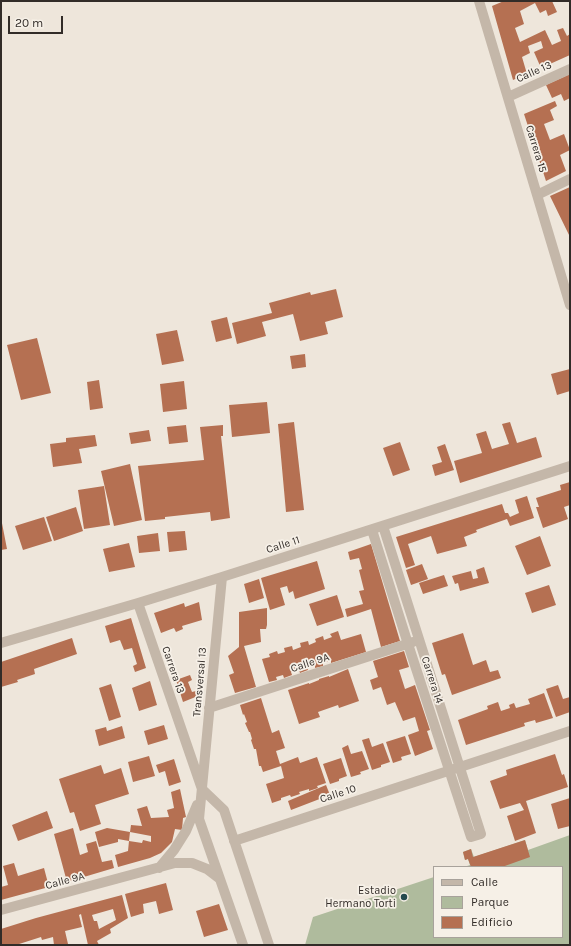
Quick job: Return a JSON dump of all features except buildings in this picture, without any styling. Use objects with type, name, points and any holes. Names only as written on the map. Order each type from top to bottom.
[{"type":"street","name":"Carrera 15","points":[[479,1],[537,195],[568,291],[570,304]]},
{"type":"street","name":"Calle 13","points":[[508,97],[570,69]]},
{"type":"street","points":[[537,195],[570,179]]},
{"type":"street","name":"Calle 11","points":[[1,643],[222,577],[570,466]]},
{"type":"street","points":[[383,526],[419,640],[454,768],[570,731]]},
{"type":"street","name":"Carrera 14","points":[[372,530],[408,644],[454,768],[471,837]]},
{"type":"street","name":"Transversal 13","points":[[202,789],[222,577]]},
{"type":"street","name":"Carrera 13","points":[[138,603],[202,789],[199,819],[243,945]]},
{"type":"street","name":"Calle 9A","points":[[209,708],[419,640]]},
{"type":"street","name":"Calle 10","points":[[234,841],[454,768]]},
{"type":"street","points":[[159,868],[174,850],[186,831],[195,811],[202,789]]},
{"type":"street","name":"Carrera 13","points":[[202,789],[224,810],[270,945]]},
{"type":"street","name":"Calle 9A","points":[[1,910],[175,863],[192,863],[207,869],[220,879]]},
{"type":"green space","name":"Estadio Hermano Torti","points":[[570,835],[570,945],[305,945],[313,917],[433,877],[433,938],[563,938],[563,866],[467,866],[470,865],[468,859],[465,860],[463,852],[471,849],[474,857],[525,840],[528,850]]},
{"type":"place","name":"Estadio Hermano Torti","points":[[404,897]]}]
